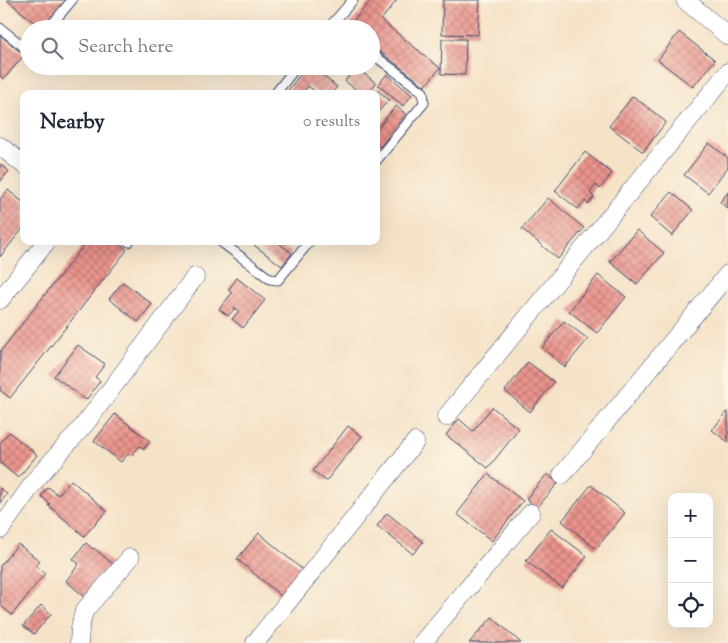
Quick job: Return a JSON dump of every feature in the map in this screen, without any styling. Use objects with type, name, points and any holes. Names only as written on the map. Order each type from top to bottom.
[{"type":"street","points":[[685,0],[728,36]]},
{"type":"street","points":[[446,417],[728,72]]},
{"type":"street","points":[[0,146],[20,161]]},
{"type":"street","points":[[0,300],[44,245]]},
{"type":"street","points":[[562,475],[728,274]]},
{"type":"street","points":[[0,530],[37,478],[85,424],[195,277]]},
{"type":"street","points":[[255,643],[415,442]]},
{"type":"street","points":[[422,643],[531,513]]},
{"type":"street","points":[[78,643],[84,611],[130,558]]},
{"type":"lane","points":[[55,20],[72,0]]},
{"type":"lane","points":[[337,20],[353,0]]},
{"type":"lane","points":[[0,28],[20,44]]},
{"type":"lane","points":[[380,60],[423,92],[424,103],[380,156]]},
{"type":"lane","points":[[277,90],[290,75]]},
{"type":"lane","points":[[225,245],[270,279],[278,280],[307,245]]},
{"type":"building","points":[[7,0],[68,0],[51,20],[31,20]]},
{"type":"building","points":[[371,0],[397,0],[381,20],[440,68],[425,86],[380,52],[380,20],[354,20]]},
{"type":"building","points":[[443,0],[480,0],[478,35],[442,34]]},
{"type":"building","points":[[679,32],[715,60],[693,87],[658,60]]},
{"type":"building","points":[[0,35],[20,52],[20,60],[4,79],[0,76]]},
{"type":"building","points":[[442,39],[466,39],[465,75],[441,74]]},
{"type":"building","points":[[387,74],[412,95],[403,106],[378,85]]},
{"type":"building","points":[[300,75],[322,75],[337,87],[334,90],[314,90],[308,86],[305,90],[288,90]]},
{"type":"building","points":[[350,75],[366,75],[376,83],[371,90],[357,90],[345,81]]},
{"type":"building","points":[[380,92],[389,100],[380,110]]},
{"type":"building","points":[[633,96],[666,122],[643,152],[609,126]]},
{"type":"building","points":[[396,106],[406,114],[380,147],[380,125]]},
{"type":"building","points":[[709,143],[728,158],[728,167],[708,193],[684,175]]},
{"type":"building","points":[[585,152],[612,173],[600,189],[596,185],[590,193],[594,197],[588,204],[585,201],[578,209],[555,191]]},
{"type":"building","points":[[0,164],[9,171],[0,182]]},
{"type":"building","points":[[8,190],[20,200],[20,232],[0,257],[0,199]]},
{"type":"building","points":[[671,192],[693,210],[672,236],[650,217]]},
{"type":"building","points":[[728,192],[728,209],[720,202]]},
{"type":"building","points":[[548,198],[584,228],[558,259],[522,229]]},
{"type":"building","points":[[637,230],[664,253],[637,284],[610,262]]},
{"type":"building","points":[[84,245],[121,245],[127,250],[10,398],[0,390],[0,352]]},
{"type":"building","points":[[254,245],[281,245],[292,253],[282,266]]},
{"type":"building","points":[[598,275],[626,297],[597,333],[569,311]]},
{"type":"building","points":[[237,278],[265,300],[243,328],[232,319],[239,311],[235,308],[228,316],[219,309],[232,293],[228,290]]},
{"type":"building","points":[[123,282],[152,304],[138,322],[109,299]]},
{"type":"building","points":[[564,321],[588,339],[565,367],[542,348]]},
{"type":"building","points":[[78,345],[105,364],[95,377],[100,381],[86,400],[54,376]]},
{"type":"building","points":[[528,362],[554,382],[530,412],[505,391]]},
{"type":"building","points":[[492,407],[519,429],[488,468],[446,435],[459,419],[473,431]]},
{"type":"building","points":[[728,411],[728,442],[712,430]]},
{"type":"building","points":[[115,414],[150,441],[144,449],[140,446],[131,456],[128,454],[121,462],[94,441]]},
{"type":"building","points":[[348,426],[362,436],[326,481],[313,471]]},
{"type":"building","points":[[9,432],[37,455],[18,478],[0,463],[0,443]]},
{"type":"building","points":[[488,474],[523,501],[492,541],[457,514]]},
{"type":"building","points":[[547,474],[558,483],[537,508],[526,499]]},
{"type":"building","points":[[71,480],[107,511],[84,536],[48,505],[50,504],[41,496],[48,487],[58,495]]},
{"type":"building","points":[[591,485],[625,513],[596,549],[562,521]]},
{"type":"building","points":[[0,488],[7,494],[0,503]]},
{"type":"building","points":[[387,513],[423,542],[413,554],[377,526]]},
{"type":"building","points":[[551,529],[587,556],[562,588],[526,561]]},
{"type":"building","points":[[259,533],[304,571],[282,597],[237,559]]},
{"type":"building","points":[[86,543],[114,565],[86,598],[66,581],[79,564],[73,559]]},
{"type":"building","points":[[18,544],[40,561],[36,566],[45,573],[12,615],[0,605],[0,566]]},
{"type":"building","points":[[41,605],[51,614],[34,634],[23,626]]},
{"type":"building","points":[[492,617],[521,643],[469,643]]}]
